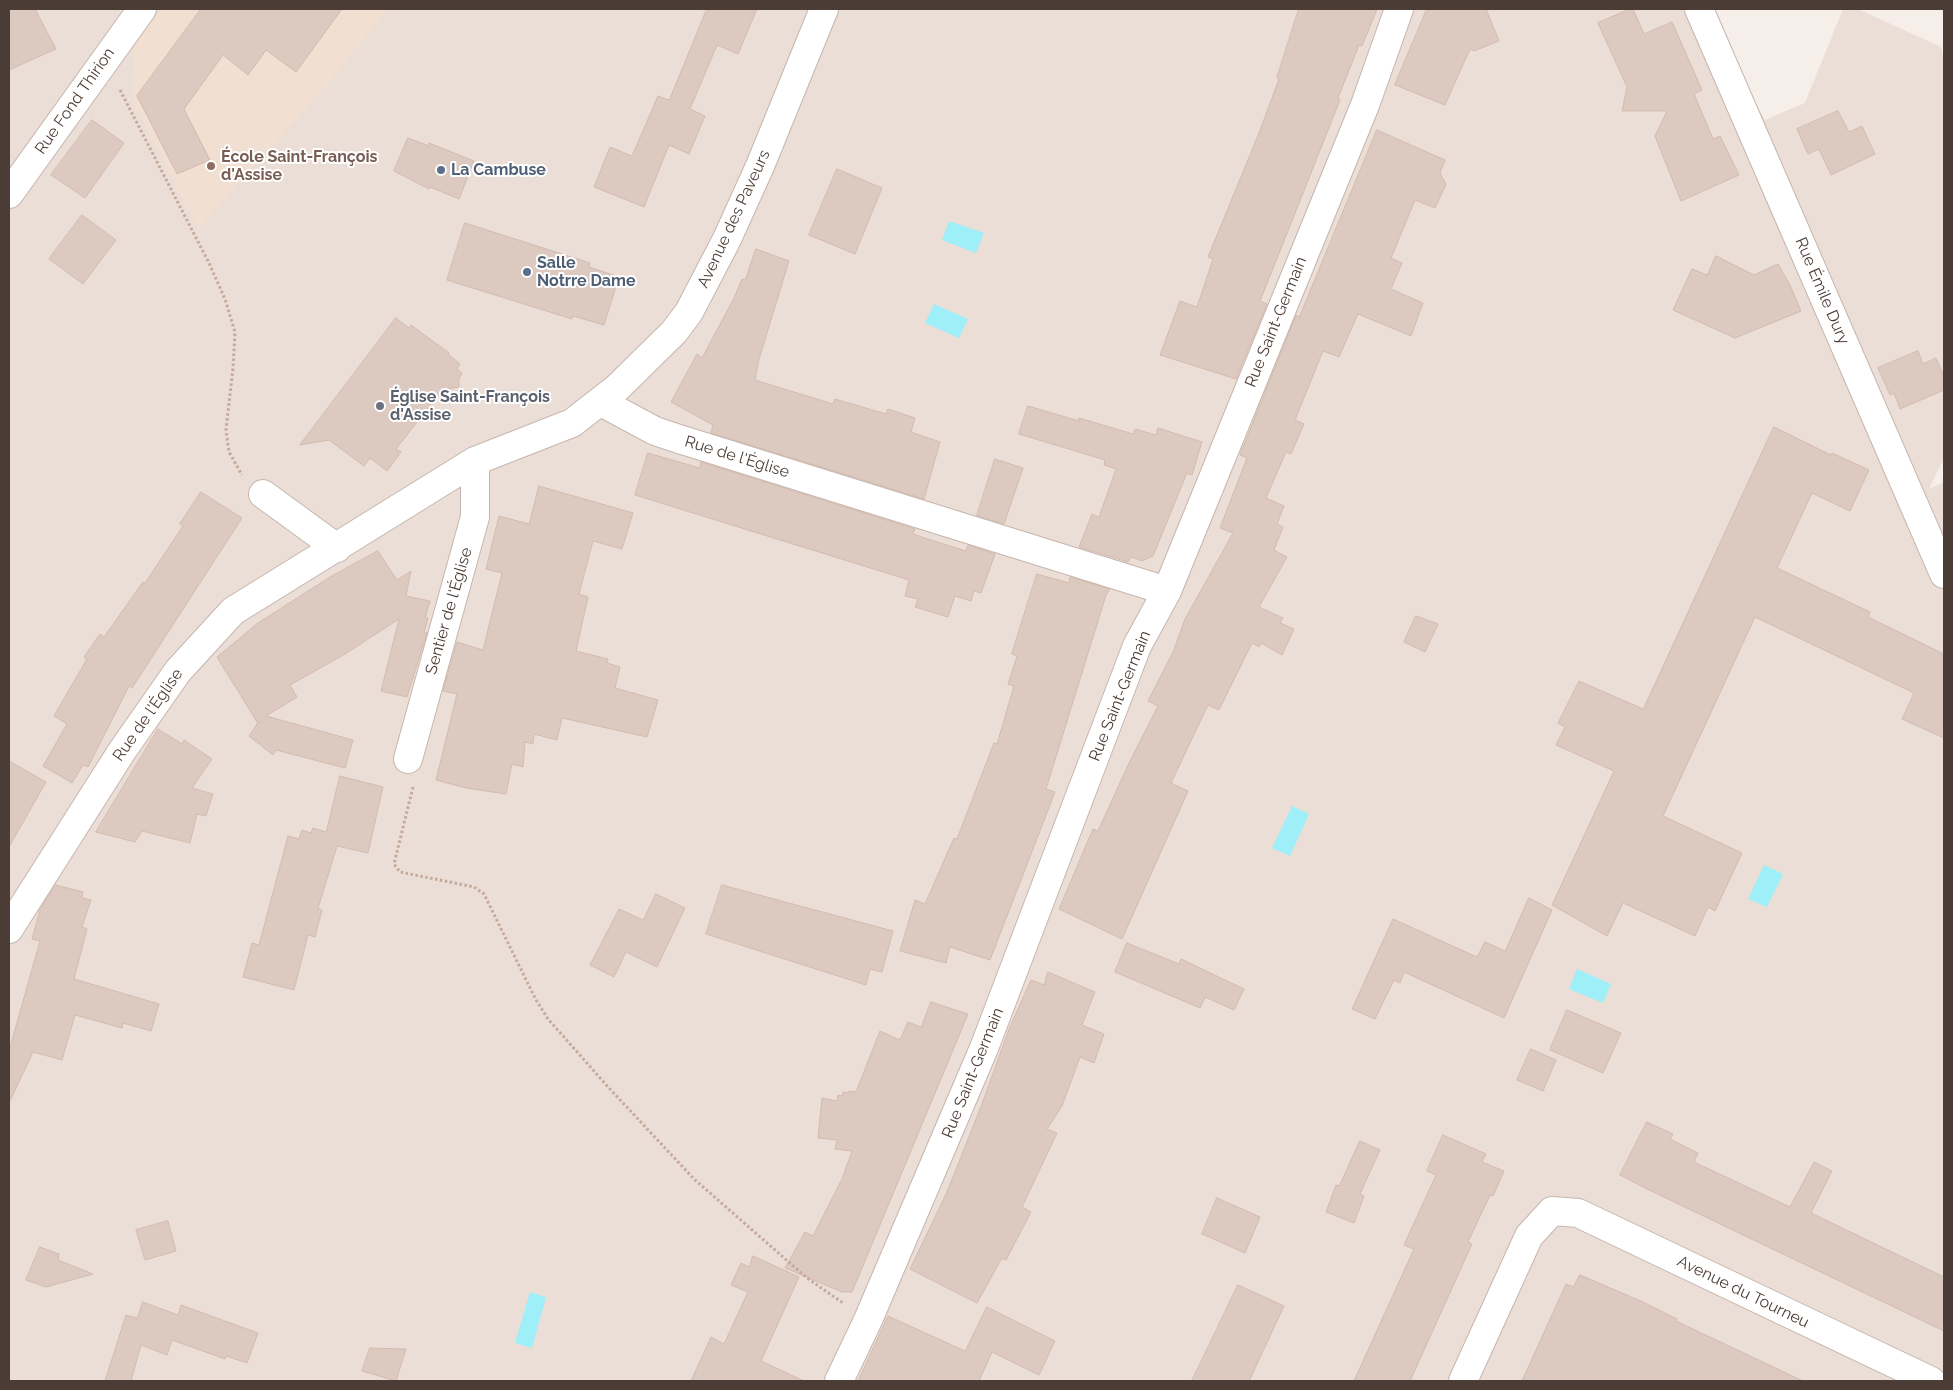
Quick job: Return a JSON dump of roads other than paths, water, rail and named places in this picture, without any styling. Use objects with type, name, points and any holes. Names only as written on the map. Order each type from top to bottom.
[{"type":"street","name":"Rue Fond Thirion","points":[[9,194],[142,9]]},
{"type":"street","name":"Avenue des Paveurs","points":[[600,402],[674,332],[689,312],[727,239],[760,166],[824,9]]},
{"type":"street","name":"Rue Saint-Germain","points":[[838,1381],[868,1320],[984,1048],[1137,646],[1167,591],[1365,105],[1399,9]]},
{"type":"street","name":"Rue Émile Dury","points":[[1699,9],[1944,574]]},
{"type":"street","name":"Rue de l'Église","points":[[9,929],[122,751],[178,670],[233,611],[475,461],[572,423],[600,402],[655,431],[679,439],[1167,591]]},
{"type":"street","name":"Sentier de l'Église","points":[[408,759],[476,517],[475,461]]},
{"type":"street","points":[[263,494],[336,548]]},
{"type":"street","name":"Avenue du Tourneu","points":[[1463,1381],[1529,1236],[1552,1211],[1578,1213],[1931,1381]]},
{"type":"water","points":[[949,221],[984,233],[976,253],[942,240]]},
{"type":"water","points":[[934,304],[968,319],[959,338],[925,323]]},
{"type":"water","points":[[1292,806],[1309,814],[1290,856],[1272,848]]},
{"type":"water","points":[[1764,865],[1783,874],[1767,907],[1748,899]]},
{"type":"water","points":[[1577,969],[1611,984],[1603,1003],[1569,989]]},
{"type":"water","points":[[530,1292],[546,1297],[532,1348],[515,1343]]},
{"type":"place","name":"École Saint-François d'Assise","points":[[211,166]]},
{"type":"place","name":"La Cambuse","points":[[441,170]]},
{"type":"place","name":"Salle Notrre Dame","points":[[527,272]]},
{"type":"place","name":"Église Saint-François d'Assise","points":[[380,406]]}]
